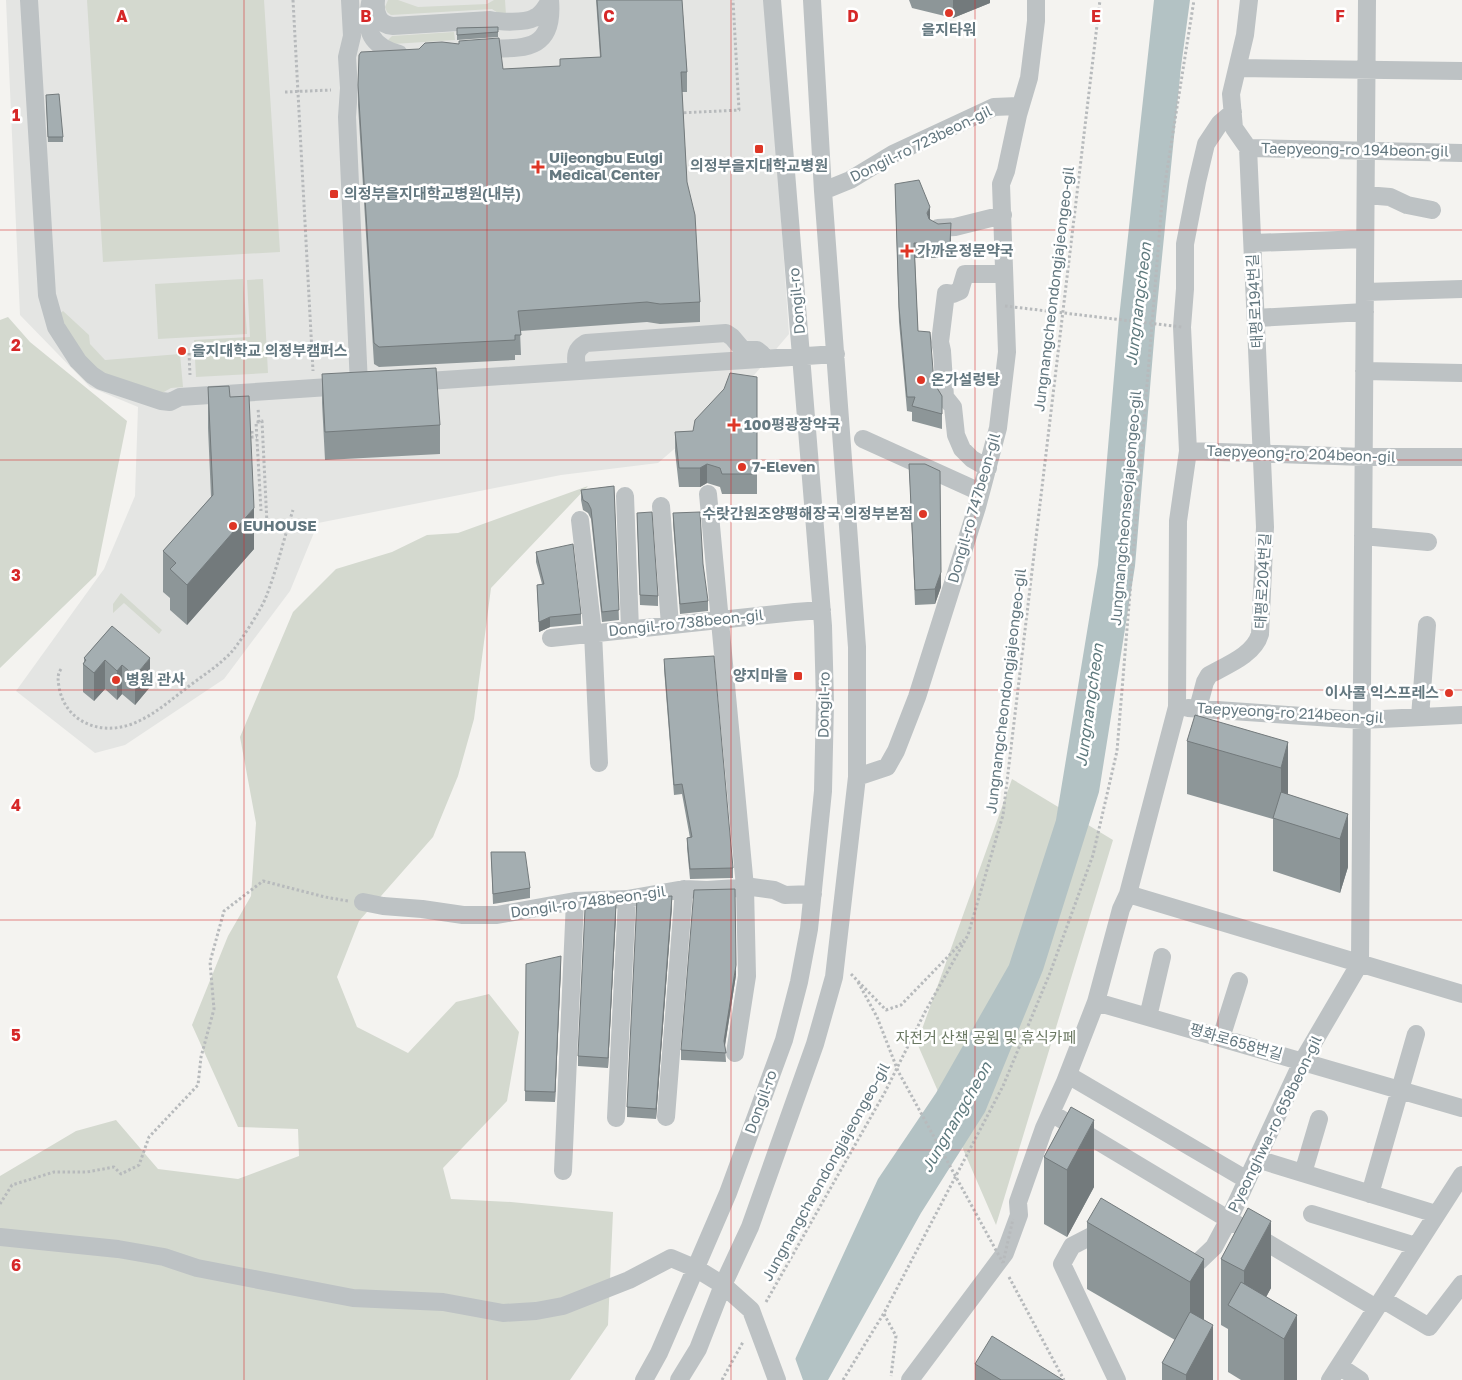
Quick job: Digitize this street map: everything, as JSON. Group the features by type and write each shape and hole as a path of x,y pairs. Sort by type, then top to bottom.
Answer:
{"street":[{"path":"29,0 47,295 56,326 84,368 101,381 146,398 167,402 180,397 379,384"},
{"path":"338,0 340,37 359,56 418,53"},
{"path":"350,0 352,36 359,56 348,88 347,117 359,386"},
{"path":"371,0 368,16 372,36 379,46 399,54"},
{"path":"376,0 376,12 380,21 386,25 393,26 490,20 496,22 530,20 541,13 550,0"},
{"path":"464,50 523,47 537,43 545,35 549,25 550,0"},
{"name":"Dongil-ro","path":"644,1380 659,1353 728,1193 784,1040 799,982 809,930 813,894 822,791 825,703 822,610 772,0"},
{"name":"Dongil-ro","path":"679,1380 698,1349 723,1285 753,1218 815,1044 834,977 857,778 857,647 823,191 812,0"},
{"name":"Dongil-ro 747beon-gil","path":"857,778 887,767 896,751 916,697 977,507 998,428 1007,352 1001,184 1006,171 1020,106 1029,78 1036,22 1036,0"},
{"path":"1248,148 1234,128 1231,94 1238,68 1249,0"},
{"path":"1360,963 1367,0"},
{"path":"1238,68 1462,71"},
{"name":"Dongil-ro 723beon-gil","path":"823,191 850,180 893,154 994,107 1020,106"},
{"path":"1188,450 1182,327 1185,289 1184,244 1206,144 1220,123 1233,112"},
{"name":"Taepyeong-ro 194beon-gil","path":"1248,148 1462,153"},
{"name":"태평로194번길","path":"1248,148 1262,455"},
{"path":"1366,195 1390,197 1407,206 1432,210"},
{"path":"938,228 955,227 1003,215"},
{"path":"1252,243 1366,239"},
{"path":"988,468 962,449 956,435 953,407 946,397 940,342 946,293 953,294 960,291 965,274 1003,274"},
{"path":"1365,292 1462,289"},
{"path":"1256,318 1365,312"},
{"path":"577,371 576,355 578,348 586,342 726,334 732,336 743,350 757,350 768,359"},
{"path":"399,383 836,354"},
{"path":"1364,371 1462,373"},
{"path":"863,440 980,492"},
{"name":"Taepyeong-ro 204beon-gil","path":"910,1380 1005,1254 1019,1215 1018,1202 1051,1113 1096,1002 1121,909 1128,894 1177,707 1178,521 1188,450 1262,455 1364,458 1462,457"},
{"name":"태평로204번길","path":"1198,708 1205,682 1209,675 1258,644 1265,527 1262,455"},
{"path":"708,494 745,887 746,976 735,1053"},
{"path":"624,496 630,630"},
{"path":"661,506 670,625"},
{"path":"580,520 593,633 600,764"},
{"path":"1363,536 1428,542"},
{"name":"Dongil-ro 738beon-gil","path":"551,638 822,610"},
{"path":"1420,718 1428,625"},
{"name":"Taepyeong-ro 214beon-gil","path":"1177,707 1362,720 1462,715"},
{"name":"Dongil-ro 748beon-gil","path":"363,902 463,915 497,915 575,901 627,899 684,888 707,890 752,886 774,890 784,895 813,894"},
{"path":"666,1117 684,888"},
{"path":"1128,894 1462,994"},
{"path":"616,1118 627,899"},
{"path":"563,1171 575,901"},
{"path":"1148,1017 1162,957"},
{"name":"Pyeonghwa-ro 658beon-gil","path":"1169,1252 1193,1267 1214,1247 1229,1219 1302,1062 1360,963"},
{"path":"1221,1038 1239,981"},
{"name":"평화로658번길","path":"1096,1002 1462,1108"},
{"path":"1370,1194 1416,1034"},
{"path":"1068,1075 1247,1180"},
{"path":"1051,1113 1229,1219 1379,1303 1428,1327 1462,1284"},
{"path":"1303,1173 1319,1119"},
{"path":"1257,1159 1436,1214"},
{"path":"1360,1380 1334,1373 1462,1175"},
{"path":"1312,1214 1416,1246"},
{"path":"1117,1380 1062,1264 1072,1246 1107,1227 1127,1230"},
{"path":"0,1237 118,1249 164,1257 197,1268 353,1298 443,1302 502,1312 563,1306 629,1280 671,1258 697,1268 723,1285 751,1310 778,1380"}],"path":[{"path":"293,0 313,372"},
{"path":"673,113 739,110 733,0"},
{"name":"Jungnangcheondongjajeongeo-gil","path":"765,1304 885,1092 925,1012 968,935 1003,815 1100,0"},
{"name":"Jungnangcheonseojajeongeo-gil","path":"843,1380 884,1313 1004,1086 1050,973 1093,855 1117,751 1162,202 1194,0"},
{"path":"285,92 334,90"},
{"path":"1005,306 1182,327"},
{"path":"189,353 190,375"},
{"path":"257,405 259,422 256,422 261,511"},
{"path":"254,525 267,524 262,421 259,422"},
{"path":"244,430 252,430 252,437 257,437"},
{"path":"62,669 58,679 61,696 69,711 81,721 95,726 112,728 128,726 154,713 234,649 266,598 293,510"},
{"path":"0,1204 12,1185 54,1172 87,1172 114,1167 121,1174 139,1165 148,1137 198,1085 201,1057 214,1009 210,962 224,911 263,881 325,897 363,902"},
{"path":"968,935 901,1005 886,1010 858,982 877,1017 898,1071 1064,1380"},
{"path":"1003,1264 1013,1219"},
{"path":"884,1313 896,1336 891,1380"},
{"path":"722,1380 746,1338"}],"shaded area":[{"path":"6,0 766,0 789,334 738,394 658,463 561,475 318,523 290,591 224,679 125,745 95,753 16,691 104,569 135,496 138,407 90,387 20,315"}],"green space":[{"path":"87,0 264,0 280,252 103,262"},
{"path":"388,0 398,0 418,7 487,4 494,0 505,0 506,15 501,15 492,9 391,15 385,7"},
{"path":"454,32 455,40 393,44 388,40 392,36"},
{"path":"243,279 247,334 158,339 155,284"},
{"path":"263,279 268,373 196,377 194,340 250,337 247,280"},
{"path":"63,311 89,335 90,344 105,360 180,354 183,387 171,388 162,393 101,375 68,337 59,314"},
{"path":"8,317 30,342 127,421 96,575 0,668 0,320"},
{"path":"588,486 491,588 474,719 458,776 433,837 359,921 337,977 357,1027 408,1053 456,1002 489,994 519,1032 507,1101 443,1168 451,1199 511,1202 613,1212 608,1325 570,1380 0,1380 0,1176 76,1131 116,1120 158,1169 238,1179 299,1156 298,1129 238,1127 192,1025 228,936 251,896 256,823 240,737 293,612 336,569 392,552 427,535 458,533"},
{"path":"121,593 162,630 159,634 124,603 113,613 113,604"},
{"name":"자전거 산책 공원 및 휴식카페","path":"1012,779 1113,840 996,1225 917,1043"}],"water":[{"name":"Jungnangcheon","path":"1154,0 1190,0 1181,67 1156,317 1135,566 1099,792 1043,970 985,1112 921,1213 828,1380 783,1380 792,1366 878,1179 936,1093 1009,965 1056,820 1098,565 1119,318"}],"pier":[{"path":"794,1355 803,1380 780,1380 789,1365"}],"building":[{"path":"597,0 682,0 687,72 681,72 687,182 695,215 700,302 660,304 647,302 518,311 521,335 515,335 515,340 379,347 374,343 358,85 359,55 361,52 419,49 425,43 459,44 459,41 499,38 503,69 560,66 560,59 601,57"},
{"path":"498,27 498,32 457,35 457,28"},
{"path":"59,94 63,137 48,137 46,95"},
{"path":"919,180 930,207 927,213 929,219 938,224 951,223 950,244 914,243 918,331 930,332 934,383 942,396 942,414 912,406 915,397 907,397 899,307 895,184"},
{"path":"436,368 440,425 325,432 322,374"},
{"path":"730,373 757,377 757,474 722,474 720,468 707,464 700,468 679,468 675,432 693,431 695,420 724,389"},
{"path":"229,386 230,397 249,396 254,508 187,585 170,569 176,563 163,551 213,495 208,387"},
{"path":"909,464 925,464 940,471 941,572 935,589 915,590"},
{"path":"614,486 619,610 602,612 591,509 588,503 583,500 581,490"},
{"path":"652,512 658,596 640,595 637,513"},
{"path":"700,512 703,564 708,601 680,604 673,513"},
{"path":"573,544 581,614 550,617 539,622 537,585 544,584 536,552"},
{"path":"112,626 150,658 135,676 122,665 117,671 105,660 94,673 83,664 86,660 84,658"},
{"path":"714,656 733,868 690,869 687,838 692,837 682,784 674,785 664,659"},
{"path":"1195,715 1288,742 1281,768 1187,741"},
{"path":"1281,792 1348,814 1340,839 1273,818"},
{"path":"491,852 525,852 530,888 493,894"},
{"path":"735,889 736,965 724,1041 726,1053 681,1050 694,890"},
{"path":"672,896 656,1109 627,1107 637,898"},
{"path":"616,904 608,1058 578,1056 585,909"},
{"path":"561,956 555,1092 525,1091 526,964"},
{"path":"1071,1107 1094,1120 1067,1170 1044,1157"},
{"path":"1101,1198 1204,1259 1190,1282 1087,1222"},
{"path":"1248,1208 1271,1221 1244,1271 1221,1259"},
{"path":"1241,1282 1297,1315 1284,1339 1228,1305"},
{"path":"1190,1312 1213,1325 1186,1375 1162,1363"},
{"path":"992,1336 1063,1380 1001,1380 975,1364"}],"place":[{"name":"을지타워","path":"949,13"},
{"name":"의정부을지대학교병원","path":"759,149"},
{"name":"Uijeongbu Eulgi Medical Center","path":"538,167"},
{"name":"의정부을지대학교병원(내부)","path":"334,194"},
{"name":"가까운정문약국","path":"907,251"},
{"name":"을지대학교 의정부캠퍼스","path":"182,351"},
{"name":"온가설렁탕","path":"921,380"},
{"name":"100평광장약국","path":"734,425"},
{"name":"7-Eleven","path":"742,467"},
{"name":"수랏간원조양평해장국 의정부본점","path":"923,514"},
{"name":"EUHOUSE","path":"233,526"},
{"name":"양지마을","path":"798,676"},
{"name":"병원 관사","path":"116,680"},
{"name":"이사콜 익스프레스","path":"1449,693"}]}
